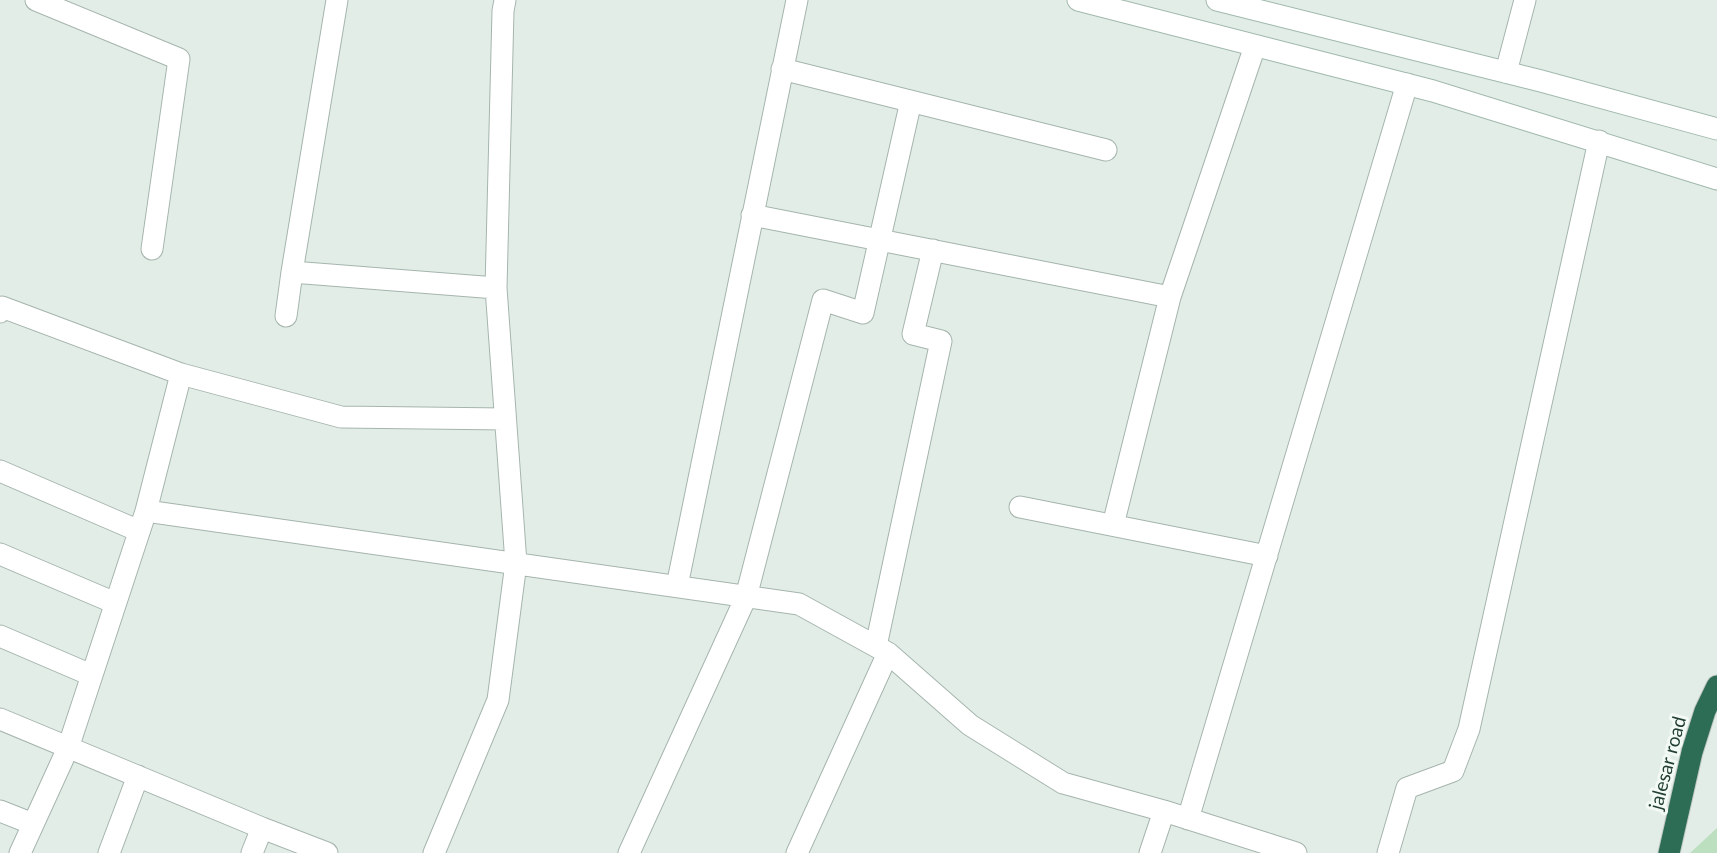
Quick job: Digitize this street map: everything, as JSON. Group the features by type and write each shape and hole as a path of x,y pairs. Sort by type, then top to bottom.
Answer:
{"highway":[{"name":"jalesar road","path":"1669,853 1692,752 1705,710 1717,686"}],"street":[{"path":"38,0 178,59 152,249"},
{"path":"286,317 337,0"},
{"path":"434,853 498,700 516,563 496,288 505,0"},
{"path":"677,586 797,0"},
{"path":"1078,0 1407,84 1717,179"},
{"path":"1217,0 1506,72 1717,129"},
{"path":"1506,72 1525,0"},
{"path":"1113,525 1170,297 1255,46"},
{"path":"782,69 1106,150"},
{"path":"1188,819 1407,84"},
{"path":"629,853 746,597 823,300 863,313 911,101"},
{"path":"1388,853 1407,788 1453,771 1469,729 1599,141"},
{"path":"752,215 1170,297"},
{"path":"804,851 882,650 942,341 913,334 933,250"},
{"path":"292,272 496,288"},
{"path":"0,312 2,307 181,374 341,417 505,419"},
{"path":"20,853 68,748 146,511 181,374"},
{"path":"0,471 139,531"},
{"path":"1020,507 1267,556"},
{"path":"146,511 799,604 882,650 970,725 1063,783 1164,811 1295,853"},
{"path":"0,554 115,603"},
{"path":"0,636 91,675"},
{"path":"0,719 327,853"},
{"path":"108,853 138,776"},
{"path":"0,811 33,824"},
{"path":"1150,853 1164,811"},
{"path":"251,853 262,828"}],"green space":[{"path":"1717,828 1717,853 1690,853"}]}
